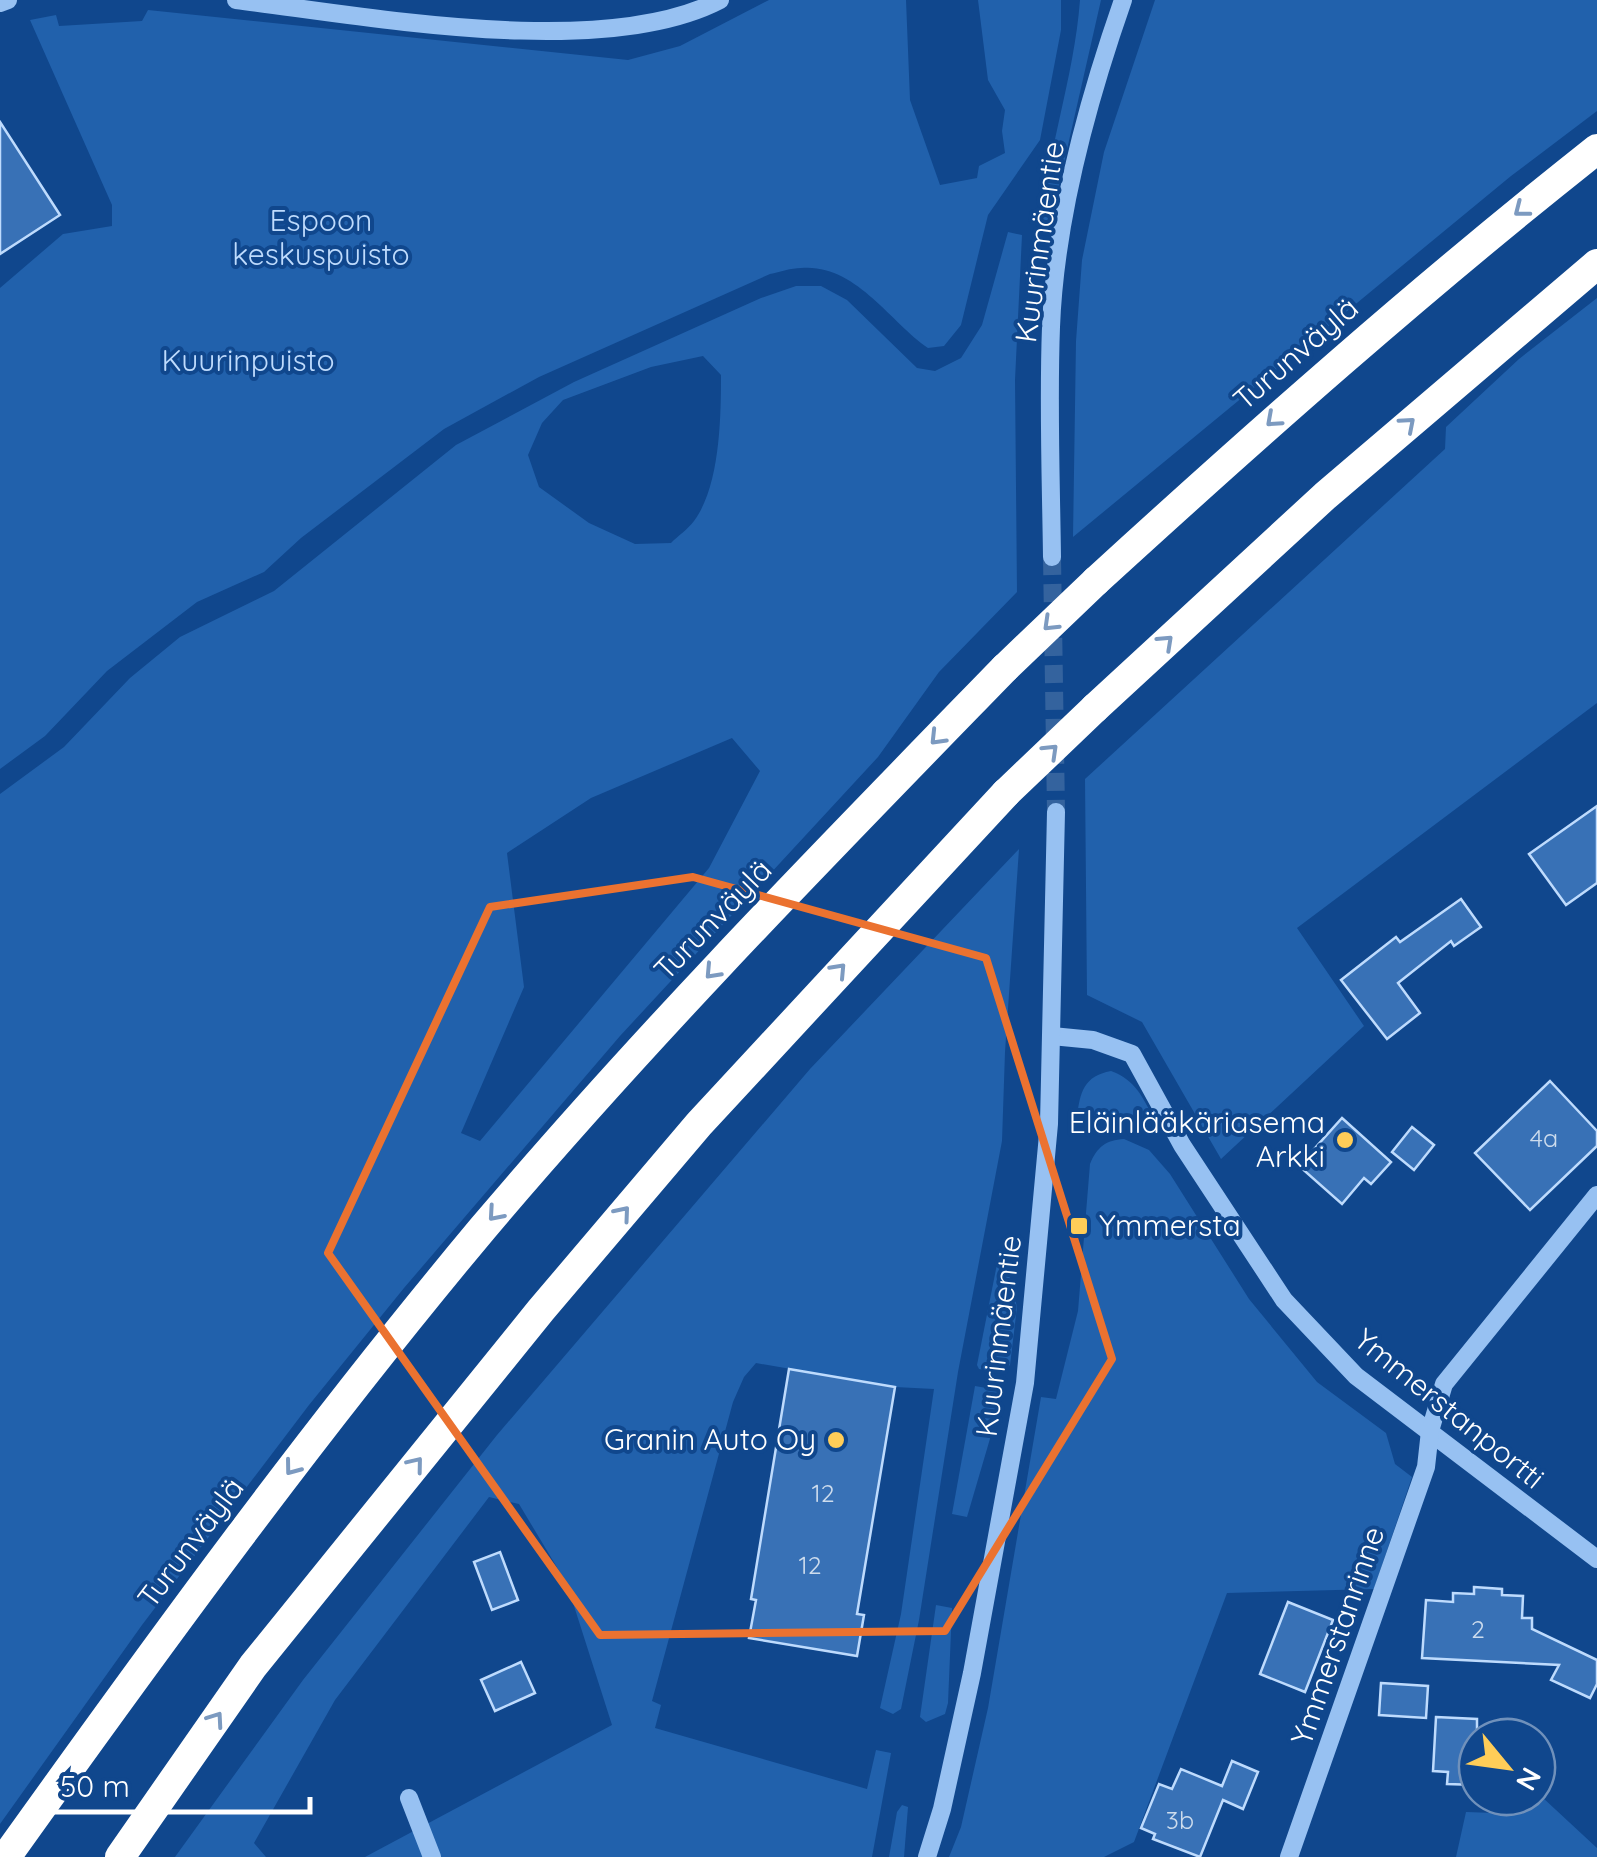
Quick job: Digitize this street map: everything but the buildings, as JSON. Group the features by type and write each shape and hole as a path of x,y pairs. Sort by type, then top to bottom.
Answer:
{"highway":[{"name":"Turunväylä","path":"6,1857 181,1613 328,1421 482,1229 642,1046 1005,668 1096,581 1302,393 1597,149"},
{"path":"120,1857 252,1666 540,1310 698,1124 1006,794 1095,708 1325,496 1597,264"}],"street":[{"path":"0,3 8,0"},
{"path":"236,0 455,26 552,30 662,23 720,0"},
{"name":"Kuurinmäentie","path":"1052,556 1051,324 1057,272 1073,172 1122,0"},
{"name":"Kuurinmäentie","path":"927,1857 942,1809 972,1673 1026,1383 1049,1124 1056,812"},
{"name":"Ymmerstanportti","path":"1052,1036 1093,1040 1132,1054 1182,1145 1284,1300 1356,1376 1597,1559"},
{"name":"Ymmerstanrinne","path":"1289,1857 1426,1468 1430,1431 1444,1384 1597,1195"},
{"path":"409,1798 432,1857"}],"highlighted area":[{"path":"693,877 986,958 1112,1359 945,1631 600,1635 328,1253 490,907"}],"green space":[{"name":"Espoon keskuspuisto","path":"769,0 906,0 910,100 940,185 977,178 979,166 1005,153 1005,110 988,80 978,0 1061,0 1061,30 1040,140 988,215 961,325 944,346 928,348 855,284 820,269 797,268 770,274 539,377 444,429 301,538 264,572 197,602 107,671 45,736 0,769 0,288 63,234 112,226 112,205 30,20 56,15 59,26 142,21 148,10 628,60 680,46"},
{"path":"1080,0 1101,0 1048,233 1040,233 1072,59"},
{"path":"1155,0 1597,0 1597,111 1511,176 1073,537 1076,341 1082,260 1104,152"},
{"path":"1008,232 1022,235 1015,380 1017,592 939,672 878,757 620,1036 404,1288 309,1405 142,1625 0,1824 0,794 64,747 130,678 180,637 274,591 456,445 574,382 796,286 821,286 847,300 917,368 935,371 961,358 982,325","holes":["703,356 721,375 714,471 703,506 694,521 671,543 635,544 589,523 539,487 528,455 542,423 563,400 651,367","732,738 760,771 709,868 480,1141 461,1133 524,987 507,853 591,798"]},
{"path":"1597,298 1597,703 1297,928 1364,1026 1221,1159 1142,1022 1087,995 1085,779 1445,449 1446,427 1519,359"},
{"path":"1019,849 1002,1141 901,1709 893,1714 880,1708 901,1614 934,1389 895,1387 756,1363 744,1377 733,1402 652,1701 661,1705 655,1728 867,1789 876,1750 891,1753 872,1857 365,1857 612,1725 567,1584 519,1504 489,1497 335,1700 254,1843 266,1857 175,1857 303,1680 497,1435 810,1069"},
{"path":"1111,1071 1133,1085 1155,1121 1077,1117 1085,1086"},
{"path":"1124,1139 1149,1150 1170,1174 1249,1299 1317,1382 1386,1433 1395,1464 1412,1477 1374,1589 1227,1593 1134,1842 1104,1857 949,1857 961,1827 988,1708 1041,1397 1056,1399 1078,1311 1090,1164 1103,1146"},
{"path":"1000,1249 1017,1307 1010,1365 1000,1373 979,1369 977,1365"},
{"path":"975,1386 1004,1391 967,1517 952,1514"},
{"path":"936,1605 952,1608 948,1703 945,1714 926,1722 920,1717"},
{"path":"902,1805 908,1807 904,1857 889,1857 897,1812"},
{"path":"1557,1811 1597,1848 1597,1857 1456,1857 1465,1817 1557,1817"}],"tunnel":[{"path":"1052,557 1056,812"}],"place":[{"name":"Eläinlääkäriasema Arkki","path":"1345,1140"},
{"name":"Ymmersta","path":"1079,1226"},
{"name":"Granin Auto Oy","path":"836,1440"}],"park label":[{"name":"Kuurinpuisto","path":"248,361"}]}
